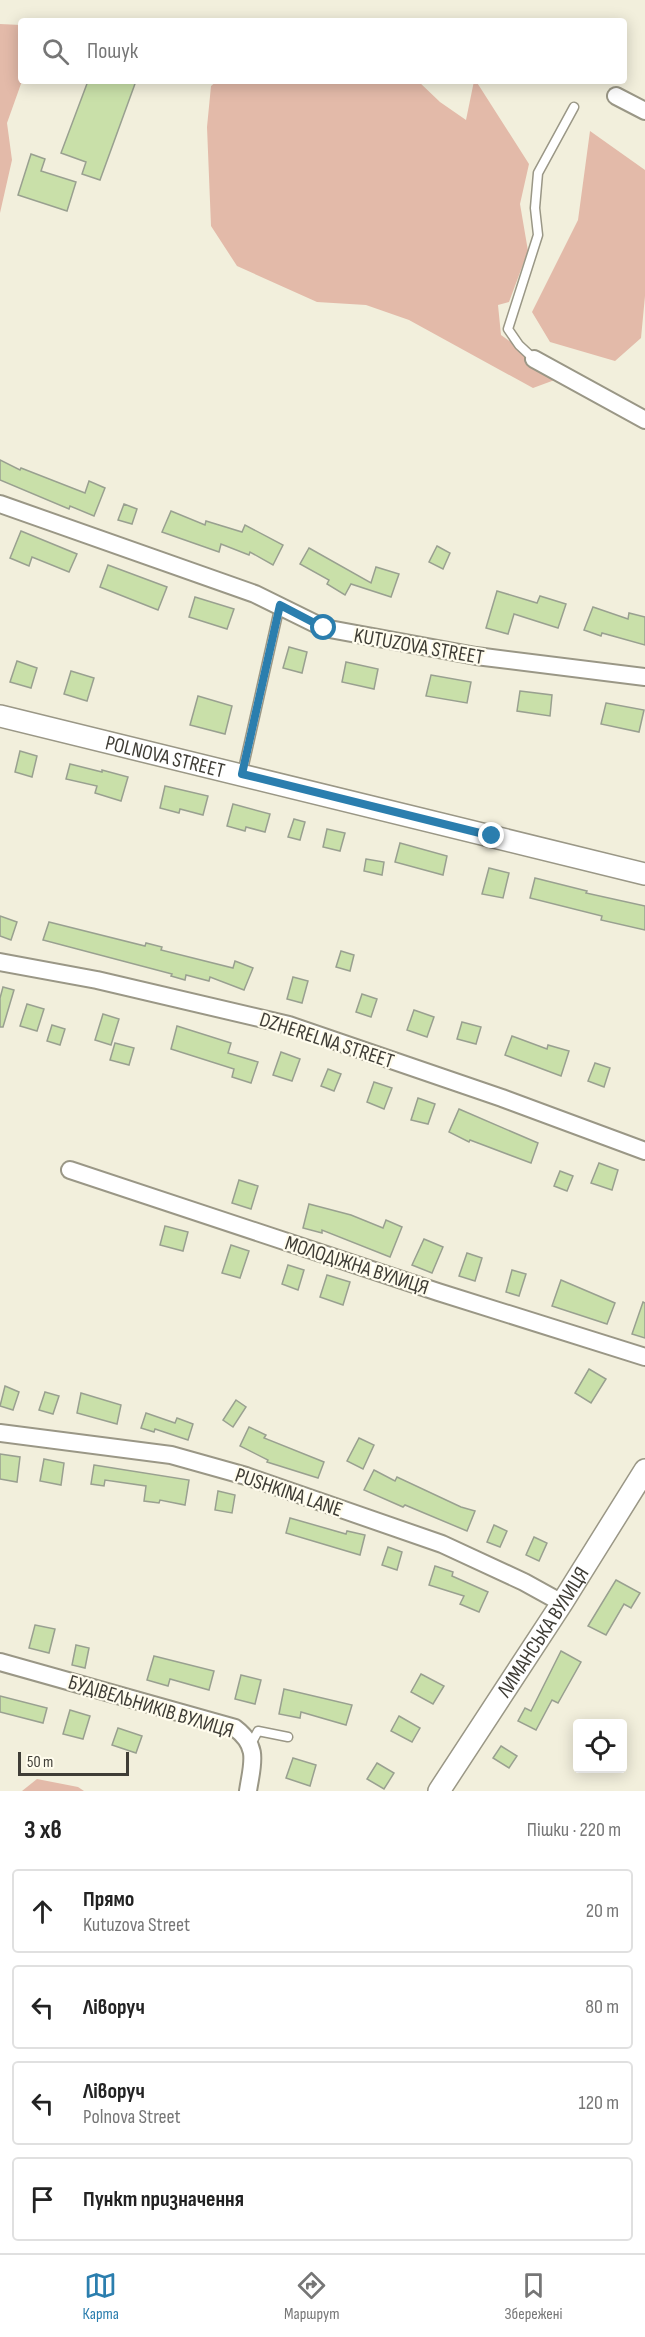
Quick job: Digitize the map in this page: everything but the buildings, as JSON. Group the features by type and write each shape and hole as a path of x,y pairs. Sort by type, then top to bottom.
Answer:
{"street":[{"path":"616,96 645,111"},
{"path":"534,359 645,420"},
{"name":"KUTUZOVA STREET","path":"0,504 280,605 324,628 418,647 518,663 645,677"},
{"name":"POLNOVA STREET","path":"0,716 645,874"},
{"name":"DZHERELNA STREET","path":"0,962 98,980 289,1025 502,1098 645,1151"},
{"name":"МОЛОДІЖНА ВУЛИЦЯ","path":"70,1170 438,1292 645,1357"},
{"name":"PUSHKINA LANE","path":"0,1433 171,1455 246,1476 442,1544 524,1582 562,1603"},
{"name":"ЛИМАНСЬКА ВУЛИЦЯ","path":"439,1791 562,1603 645,1470"},
{"name":"БУДІВЕЛЬНИКІВ ВУЛИЦЯ","path":"0,1662 235,1728 251,1744 253,1757 248,1791"}],"lane":[{"path":"534,359 519,345 508,329 538,235 535,208 537,173 574,107"},
{"path":"242,774 280,605"},
{"path":"251,1744 258,1731 288,1737"}],"shaded area":[{"path":"0,24 18,25 18,84 21,84 7,123 12,160 0,213"},
{"path":"213,84 421,84 440,102 466,120 473,84 478,84 529,164 520,204 528,251 509,302 498,305 501,335 560,378 533,388 409,320 366,305 317,302 237,266 211,226 207,127 211,86"},
{"path":"590,131 645,170 645,296 641,338 615,361 550,342 532,312 578,220"},
{"path":"37,1779 78,1787 84,1791 22,1791"}],"route":[{"path":"324,628 280,605 242,774 492,836"}]}
